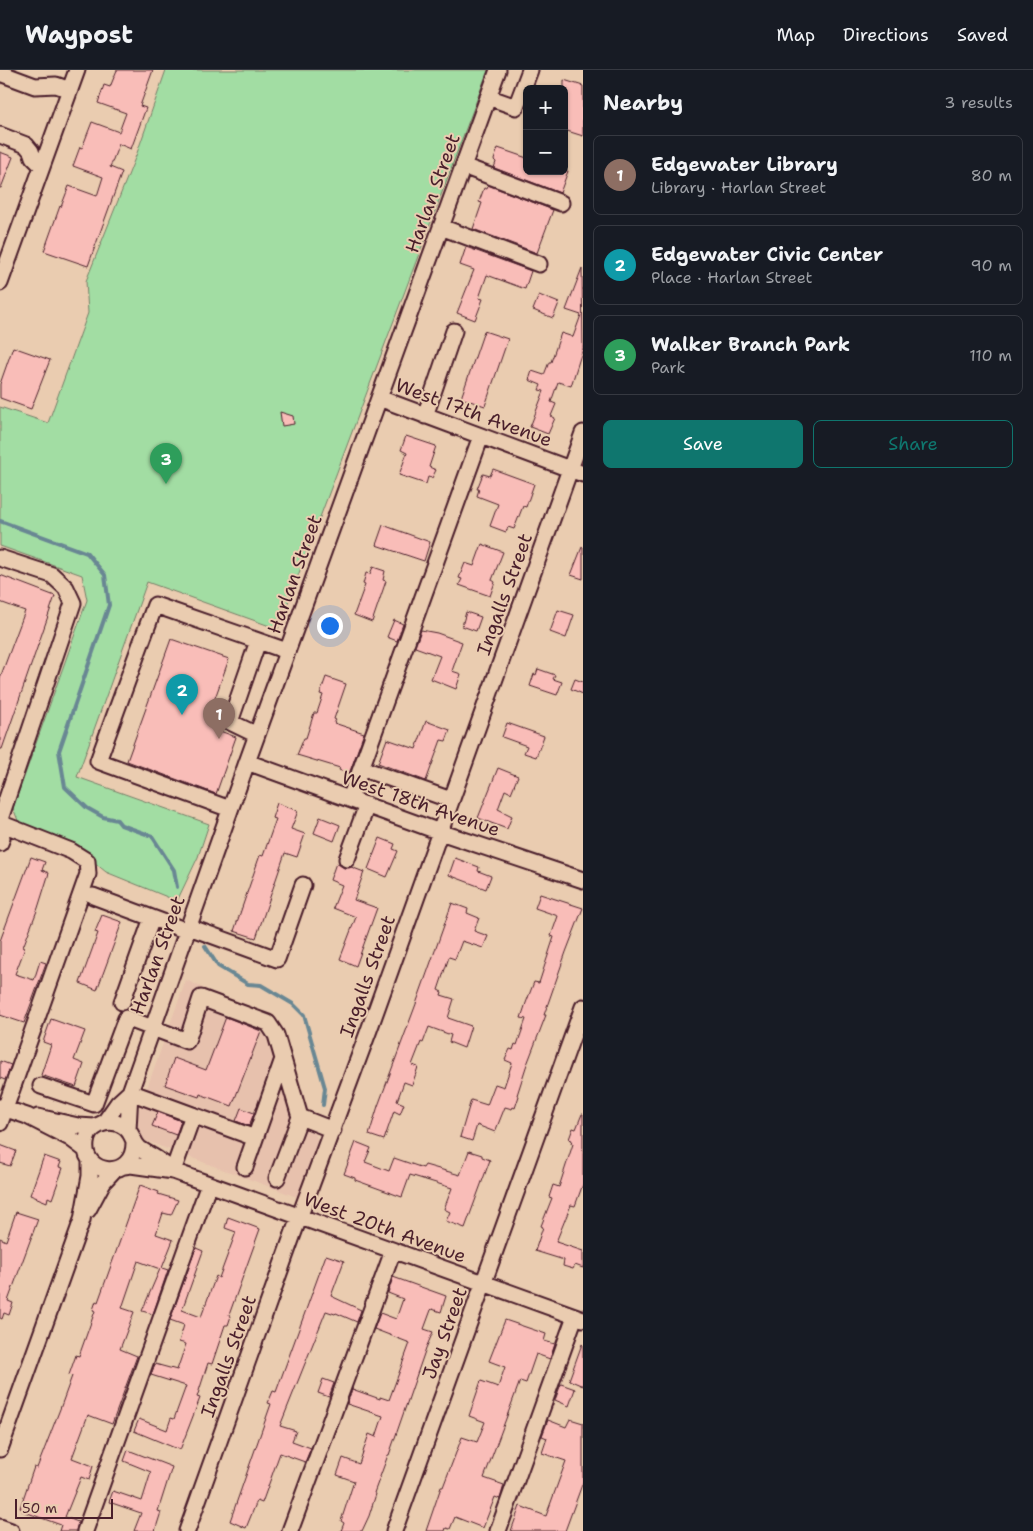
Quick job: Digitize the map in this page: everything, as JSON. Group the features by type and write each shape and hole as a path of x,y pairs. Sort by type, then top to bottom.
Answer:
{"street":[{"path":"2,273 77,70"},
{"name":"Harlan Street","path":"131,1137 130,1092 152,1028 498,70"},
{"path":"488,97 516,107 530,70"},
{"path":"0,73 36,86 56,85 70,90"},
{"path":"0,135 26,145 33,157 42,166"},
{"path":"463,166 561,203"},
{"path":"440,227 539,264"},
{"path":"425,416 454,331"},
{"name":"West 17th Avenue","path":"379,398 576,472"},
{"name":"Ingalls Street","path":"187,1531 451,800 576,472 583,433"},
{"path":"350,799 481,436"},
{"path":"0,558 52,576 66,588 73,603 0,821 71,851 87,861 88,874 2,1113 50,1119 78,1126 119,1124 131,1137 132,1156 103,1182 82,1220 0,1449"},
{"path":"230,809 98,761 155,605 287,651"},
{"path":"257,735 230,722 258,641"},
{"name":"West 18th Avenue","path":"247,762 440,832 583,880"},
{"path":"372,772 451,800"},
{"path":"347,859 367,805"},
{"path":"0,828 2,838 0,843"},
{"path":"93,896 152,918 277,959 304,885"},
{"path":"122,1002 152,918"},
{"path":"41,1086 94,1104 126,1018 187,1040 201,998 268,1023 276,1035 300,1117 277,1178"},
{"name":"Jay Street","path":"394,1531 583,1007"},
{"path":"244,1167 283,1059"},
{"path":"130,1092 255,1138"},
{"name":"Harlan Street","path":"99,1125 130,1092"},
{"path":"173,1171 193,1115"},
{"path":"27,1116 76,1141 101,1168 119,1168"},
{"path":"300,1117 333,1130"},
{"path":"82,1220 90,1176 88,1138 99,1125"},
{"name":"West 20th Avenue","path":"131,1137 141,1150 173,1171"},
{"name":"West 20th Avenue","path":"119,1168 131,1165 173,1171 579,1318"},
{"path":"85,1531 209,1184"},
{"path":"290,1531 393,1251"},
{"path":"498,1531 579,1318"},
{"path":"0,1527 11,1531"}],"shaded area":[{"path":"186,980 276,1022 318,1142 297,1197 130,1135"}],"green space":[{"path":"166,70 488,70 278,629 147,582 77,777 209,824 198,857 177,901 106,872 78,849 19,823 13,808 87,600 82,575 0,546 0,407 48,423 88,313 86,281 137,153"}],"building":[{"path":"117,70 153,70 140,106 146,108 131,149 119,144 110,167 122,172 88,266 44,251 69,186 97,196 103,177 73,166 92,122 119,132 126,113 98,103 104,85 110,87"},
{"path":"564,80 583,86 583,136 568,131 568,85 564,85"},
{"path":"498,148 523,157 523,175 567,175 560,193 494,168 496,162 494,160"},
{"path":"0,152 13,157 1,188 0,188"},
{"path":"488,185 553,210 537,253 473,229 482,203 479,202 484,188 487,189"},
{"path":"466,247 531,271 525,289 487,275 479,298 483,299 475,320 457,313 474,270 460,265"},
{"path":"582,268 583,348 571,386 558,382 551,402 556,404 551,416 555,418 548,434 530,427 544,391 539,390 541,385 529,380 532,371 544,375 549,362 551,362 561,333 573,337 581,315 566,310"},
{"path":"539,295 559,303 553,318 533,310"},
{"path":"484,331 508,339 485,406 461,398"},
{"path":"13,347 50,360 31,409 0,398 0,384"},
{"path":"280,412 293,416 294,424 282,426"},
{"path":"406,436 436,446 429,467 436,470 432,478 428,477 426,484 399,475 407,453 401,450"},
{"path":"493,469 534,484 526,507 523,506 514,529 508,527 506,532 490,526 498,504 477,496 479,489 477,489 483,474 490,476"},
{"path":"383,525 430,542 424,561 376,545"},
{"path":"482,544 503,552 492,580 495,582 490,596 459,585 462,579 459,578 465,563 474,566"},
{"path":"583,547 583,579 571,575"},
{"path":"373,567 385,571 383,580 386,581 372,622 354,615 365,585 363,584 366,573 370,574"},
{"path":"0,575 55,596 2,749 0,749 0,678 25,611 0,602"},
{"path":"558,610 574,615 566,638 550,632"},
{"path":"466,612 481,617 476,631 462,626"},
{"path":"394,620 403,624 397,641 387,637"},
{"path":"421,630 437,633 462,642 452,671 461,674 456,689 431,679 440,656 415,647"},
{"path":"171,639 229,659 215,698 221,711 220,731 236,737 216,794 127,761"},
{"path":"538,669 555,675 553,679 562,682 557,695 530,686"},
{"path":"326,677 346,684 334,723 364,733 349,774 339,770 340,768 297,755 304,738 306,738 314,713 317,713 323,695 320,694"},
{"path":"575,679 583,682 583,694 571,689"},
{"path":"426,721 450,730 446,741 441,740 426,781 378,763 387,739 416,749"},
{"path":"507,723 544,736 536,757 524,753 527,746 502,737"},
{"path":"498,768 518,776 511,793 505,790 498,809 512,816 507,829 478,818"},
{"path":"277,803 298,811 291,829 305,834 297,857 285,853 256,938 234,931 260,855 263,856 276,819 272,818"},
{"path":"320,817 340,825 334,841 314,833"},
{"path":"380,838 395,844 393,849 398,851 387,877 368,869"},
{"path":"31,857 45,862 42,870 49,873 15,974 34,980 40,961 46,963 24,1023 0,1015 0,941"},
{"path":"455,858 479,867 478,871 491,876 486,889 449,875"},
{"path":"336,863 344,868 351,867 364,872 354,900 377,908 356,966 340,959 356,917 333,908 342,885 330,880"},
{"path":"540,894 583,908 526,1067 515,1108 505,1107 495,1132 477,1125 472,1141 460,1137 471,1100 487,1105 495,1084 504,1087 512,1063 505,1060 510,1049 513,1050 515,1044 517,1045 526,1019 521,1018 526,1003 534,982 539,983 554,937 551,936 558,916 535,908"},
{"path":"452,903 468,909 467,913 479,918 474,931 488,936 483,948 462,941 455,959 449,957 438,990 442,992 441,995 454,999 448,1018 471,1026 464,1048 449,1042 451,1035 429,1027 412,1065 418,1067 412,1085 404,1082 397,1101 404,1104 400,1114 394,1111 384,1140 369,1135"},
{"path":"102,915 122,922 97,990 80,983 98,933 95,932"},
{"path":"226,1017 261,1031 232,1106 200,1094 199,1097 165,1085 174,1058 206,1070"},
{"path":"51,1019 85,1031 74,1060 84,1064 76,1087 41,1075 51,1045 43,1042"},
{"path":"0,1061 11,1065 5,1080 0,1078"},
{"path":"241,1108 254,1113 249,1126 236,1121"},
{"path":"158,1112 181,1121 176,1135 152,1126"},
{"path":"582,1114 583,1184 575,1206 571,1205 556,1242 583,1251 583,1268 575,1265 573,1269 563,1266 564,1260 535,1251 543,1227 541,1226 552,1198 549,1197 553,1185 559,1187 573,1144 571,1143 572,1140 569,1139 573,1128 576,1129"},
{"path":"356,1142 371,1148 365,1162 389,1171 394,1158 423,1168 425,1165 460,1175 469,1151 490,1160 465,1228 446,1221 450,1212 444,1209 452,1188 410,1175 402,1197 355,1180 355,1178 344,1174"},
{"path":"0,1145 16,1151 10,1166 0,1163"},
{"path":"44,1156 61,1162 59,1167 63,1168 52,1199 48,1197 47,1202 30,1195"},
{"path":"140,1185 159,1192 158,1194 178,1200 171,1215 163,1213 156,1234 173,1240 162,1268 168,1270 153,1314 142,1311 160,1269 138,1261 122,1308 134,1312 120,1349 137,1356 112,1424 88,1415 72,1458 93,1466 89,1480 81,1477 65,1517 78,1522 76,1531 59,1531 61,1525 22,1511 23,1509 20,1508 34,1467 37,1468 60,1409 72,1376 69,1375 76,1355 79,1356 95,1311 93,1310 96,1301 98,1302"},
{"path":"16,1212 38,1219 8,1301 13,1303 9,1315 4,1313 2,1319 0,1318 0,1238 6,1241"},
{"path":"228,1217 260,1229 229,1315 231,1316 228,1325 225,1325 212,1364 208,1363 197,1397 200,1398 180,1450 134,1431 139,1419 167,1430 171,1418 174,1419 186,1386 151,1375 155,1364 177,1370 186,1344 179,1342 184,1325 170,1320 196,1248 203,1251 182,1310 201,1317 216,1276 219,1278 236,1232 225,1228"},
{"path":"326,1255 344,1261 331,1296 361,1310 357,1322 326,1311 280,1426 296,1431 292,1441 311,1448 305,1462 280,1453 262,1503 257,1501 246,1528 230,1521 271,1404 268,1403 273,1391 276,1392"},
{"path":"393,1277 446,1296 441,1312 431,1310 424,1329 433,1332 374,1493 376,1494 369,1516 362,1531 341,1531 344,1523 341,1521 354,1481 337,1475 343,1458 359,1464 369,1434 376,1437 383,1416 347,1404 352,1389 380,1399 380,1397 389,1400 410,1343 374,1329 380,1313 396,1319 403,1299 388,1293"},
{"path":"505,1320 546,1334 544,1341 555,1344 550,1359 536,1354 526,1383 520,1381 484,1478 504,1485 500,1499 495,1497 483,1528 455,1517 450,1529 446,1528 445,1531 426,1531 441,1487 443,1487 462,1437 477,1442 485,1422 469,1416 481,1381 498,1387 505,1367 489,1361"},
{"path":"583,1345 583,1386 569,1380"},
{"path":"323,1379 334,1383 329,1397 318,1393"},
{"path":"561,1384 575,1389 569,1406 555,1400"},
{"path":"570,1419 583,1423 583,1482 565,1531 511,1531 520,1506 546,1516 566,1461 542,1453 547,1438 542,1436 548,1420 566,1427"},
{"path":"128,1450 172,1467 158,1511 161,1512 155,1531 134,1531 141,1513 109,1502 113,1491 142,1501 151,1472 124,1461"}],"waterway":[{"path":"0,521 87,553 105,575 109,605 59,751 65,787 87,808 103,817 117,820 121,825 152,836 174,870 177,887"},
{"path":"205,946 218,966 248,984 261,985 293,1004 304,1015 325,1088 323,1105"}],"place":[{"name":"Walker Branch Park","path":"166,484"},
{"name":"Edgewater Civic Center","path":"182,715"},
{"name":"Edgewater Library","path":"219,739"}]}
